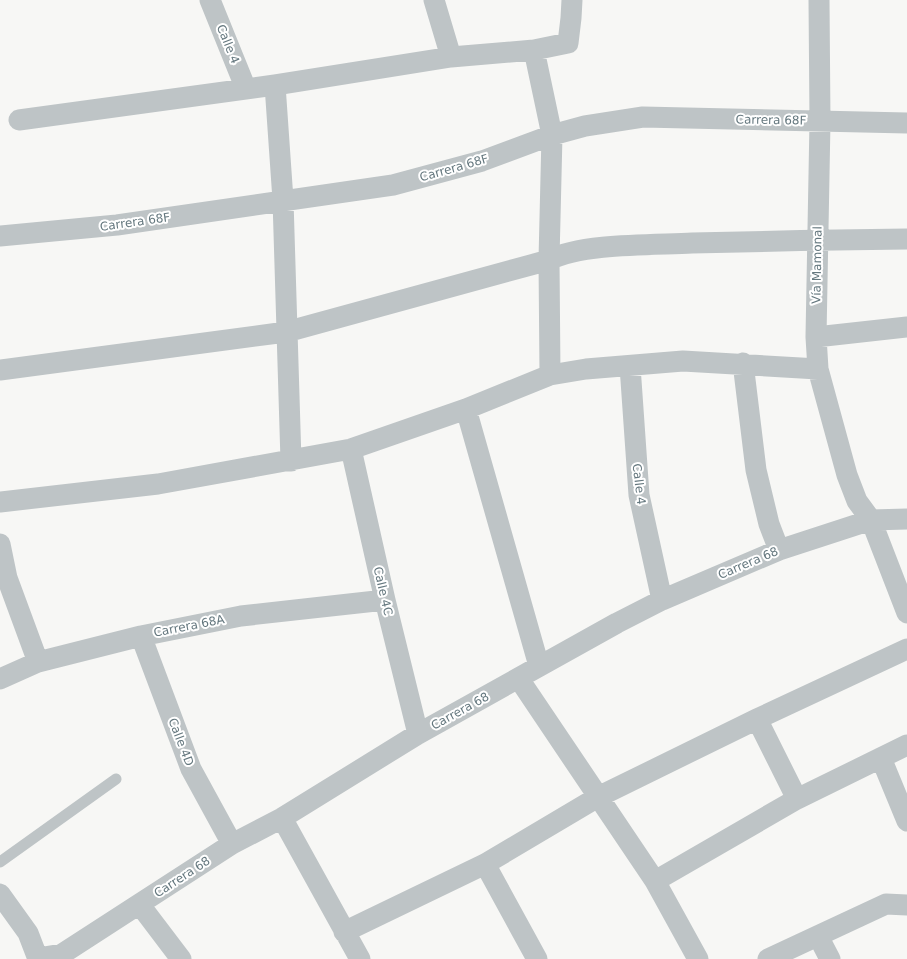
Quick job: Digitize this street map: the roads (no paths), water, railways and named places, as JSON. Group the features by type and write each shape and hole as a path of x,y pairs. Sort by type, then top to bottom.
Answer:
{"street":[{"name":"Calle 4","path":"210,0 246,88"},
{"path":"434,0 451,57"},
{"path":"19,120 275,85 451,57 534,50 568,43 572,18 572,0"},
{"name":"Vía Mamonal","path":"819,0 820,121 816,337 818,369 848,475 857,501 871,520 907,612"},
{"path":"534,50 552,135 549,260 550,375"},
{"path":"275,85 283,200 291,461"},
{"name":"Carrera 68F","path":"0,236 117,225 393,185 482,161 552,135 585,126 643,117 907,123"},
{"path":"0,370 286,332 567,254 590,250 648,245 907,239"},
{"path":"816,337 907,327"},
{"path":"0,502 158,484 351,449 466,409 550,375 586,369 683,361 743,363 818,369"},
{"path":"743,363 756,470 770,524 779,550"},
{"name":"Calle 4","path":"630,366 639,495 662,600"},
{"path":"466,409 539,666"},
{"name":"Calle 4C","path":"351,449 385,600 418,734"},
{"name":"Carrera 68","path":"38,958 62,954 232,844 282,818 418,734 617,623 662,600 779,550 871,520 907,519"},
{"path":"0,544 7,578 38,662"},
{"name":"Carrera 68A","path":"0,679 38,662 141,636 241,616 385,600"},
{"name":"Calle 4D","path":"141,636 191,769 232,844"},
{"path":"344,932 485,864 598,797 757,719 907,649"},
{"path":"519,678 654,881 698,959"},
{"path":"757,719 797,799"},
{"path":"654,881 797,799 907,745"},
{"path":"881,758 907,821"},
{"path":"282,818 360,959"},
{"path":"485,864 537,959"},
{"path":"0,894 28,932 38,958"},
{"path":"140,904 181,959"},
{"path":"768,959 886,904 907,905"},
{"path":"818,936 830,959"}],"lane":[{"path":"0,862 116,779"}]}
